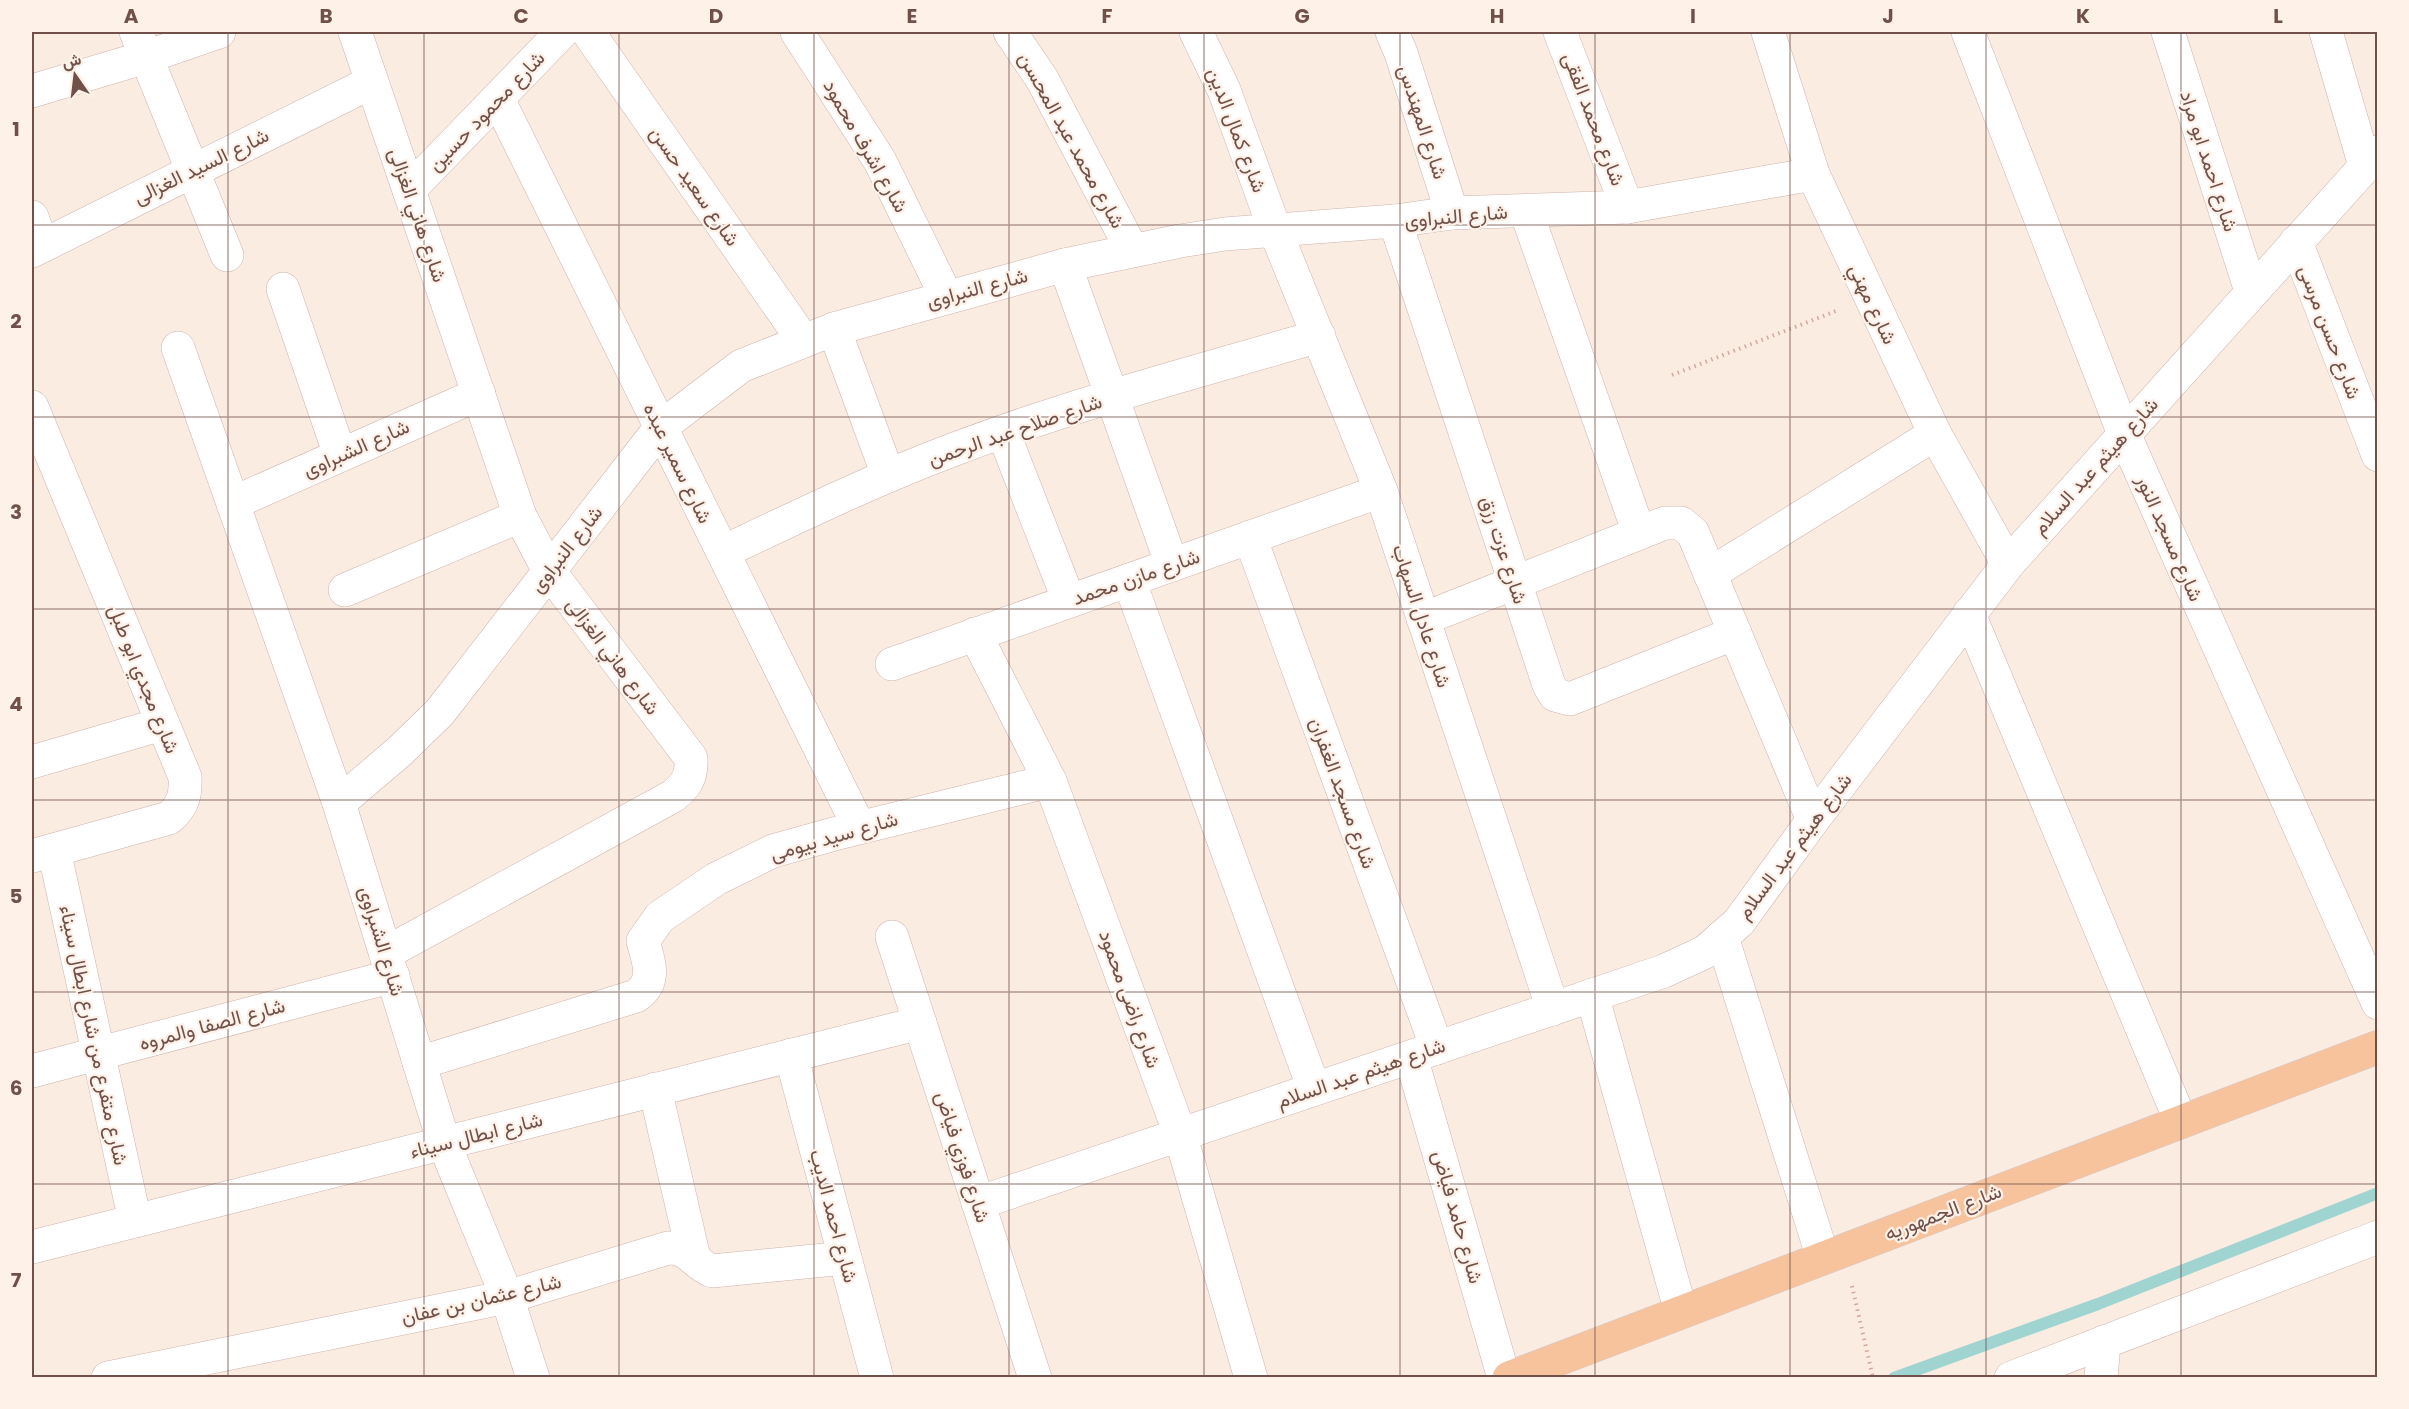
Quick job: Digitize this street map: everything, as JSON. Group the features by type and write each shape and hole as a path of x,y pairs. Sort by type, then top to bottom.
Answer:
{"main road":[{"name":"شارع الجمهوريه","path":"1509,1377 2378,1047"}],"street":[{"path":"32,91 141,44 219,32"},
{"name":"شارع هاني الغزالى","path":"355,32 520,516 549,570 691,758 692,769 688,780 674,796 389,965"},
{"name":"شارع محمود حسين","path":"409,190 562,32"},
{"name":"شارع سعيد حسن","path":"588,32 803,340"},
{"name":"شارع اشرف محمود","path":"797,32 880,161 946,296"},
{"name":"شارع محمد عبد المحسن","path":"1010,32 1042,80 1132,250"},
{"name":"شارع كمال الدين","path":"1196,32 1224,90 1275,230"},
{"name":"شارع المهندس","path":"1392,32 1401,53 1452,213"},
{"name":"شارع محمد الفقى","path":"1560,32 1627,207"},
{"name":"شارع مهني","path":"1768,32 1813,174 1935,434 2008,564"},
{"name":"شارع مسجد النور","path":"1968,32 2124,434 2378,1003"},
{"name":"شارع احمد ابو مراد","path":"2168,32 2251,291"},
{"path":"2326,32 2371,159"},
{"path":"141,44 227,255"},
{"name":"شارع السيد الغزالى","path":"35,238 193,169 372,82"},
{"name":"شارع سمير عبده","path":"498,99 859,827"},
{"name":"شارع هيثم عبد السلام","path":"978,1203 1664,971 1705,952 1739,922 1813,820 2008,564 2371,159"},
{"name":"شارع النبراوى","path":"339,803 400,752 440,712 661,427 741,366 834,329 946,296 1132,250 1225,234 1395,221 1452,213 1627,207 1813,174"},
{"path":"1526,211 1639,533"},
{"name":"شارع عزت رزق","path":"1395,221 1551,690 1555,695 1570,699 1735,633"},
{"name":"شارع عادل السهاب","path":"1275,230 1381,491 1553,1009"},
{"name":"شارع حسن مرسى","path":"2296,242 2378,455"},
{"path":"1065,265 1172,565"},
{"path":"283,290 339,455"},
{"path":"834,329 888,475"},
{"name":"شارع صلاح عبد الرحمن","path":"723,552 888,475 1003,432 1112,396 1319,336"},
{"name":"شارع الشبراوى","path":"178,348 339,803 444,1143 507,1297 533,1377"},
{"name":"شارع الشبراوى","path":"233,503 478,394"},
{"name":"شارع مجدي ابو طبل","path":"32,406 185,777 184,801 169,818 43,853"},
{"path":"1003,432 1069,601"},
{"path":"1710,574 1935,434"},
{"name":"شارع مازن محمد","path":"892,664 1381,491"},
{"path":"345,590 520,516"},
{"path":"1423,619 1665,523 1681,523 1692,533 1813,820"},
{"name":"شارع مسجد الغفران","path":"1250,537 1424,1052"},
{"path":"1129,580 1314,1089"},
{"path":"1969,614 2181,1122"},
{"name":"شارع راضى محمود","path":"975,634 1050,781 1180,1134 1251,1377"},
{"path":"32,762 162,724"},
{"name":"شارع سيد بيومى","path":"419,1064 636,996 648,985 650,978 651,970 643,941 660,917 716,879 773,851 859,827 1050,781"},
{"name":"شارع متفرع من شارع ابطال سيناء","path":"43,853 99,1054 135,1221"},
{"name":"شارع فوزي فياض","path":"892,937 1035,1377"},
{"path":"1722,937 1823,1258"},
{"name":"شارع الصفا والمروه","path":"32,1071 99,1054 389,965"},
{"path":"1592,995 1681,1312"},
{"name":"شارع ابطال سيناء","path":"32,1248 920,1023"},
{"name":"شارع حامد فياض","path":"1424,1052 1504,1377"},
{"name":"شارع احمد الديب","path":"791,1055 877,1377"},
{"path":"655,1089 694,1258"},
{"path":"2011,1377 2378,1237"},
{"name":"شارع عثمان بن عفان","path":"108,1377 507,1297 668,1248 678,1248 694,1258 704,1268 719,1272 845,1258"},
{"path":"2101,1377 2104,1342"}],"path":[{"path":"1672,375 1870,298"},
{"path":"1852,1288 1873,1377"}],"waterway":[{"path":"1894,1378 2098,1304 2378,1193"}]}
